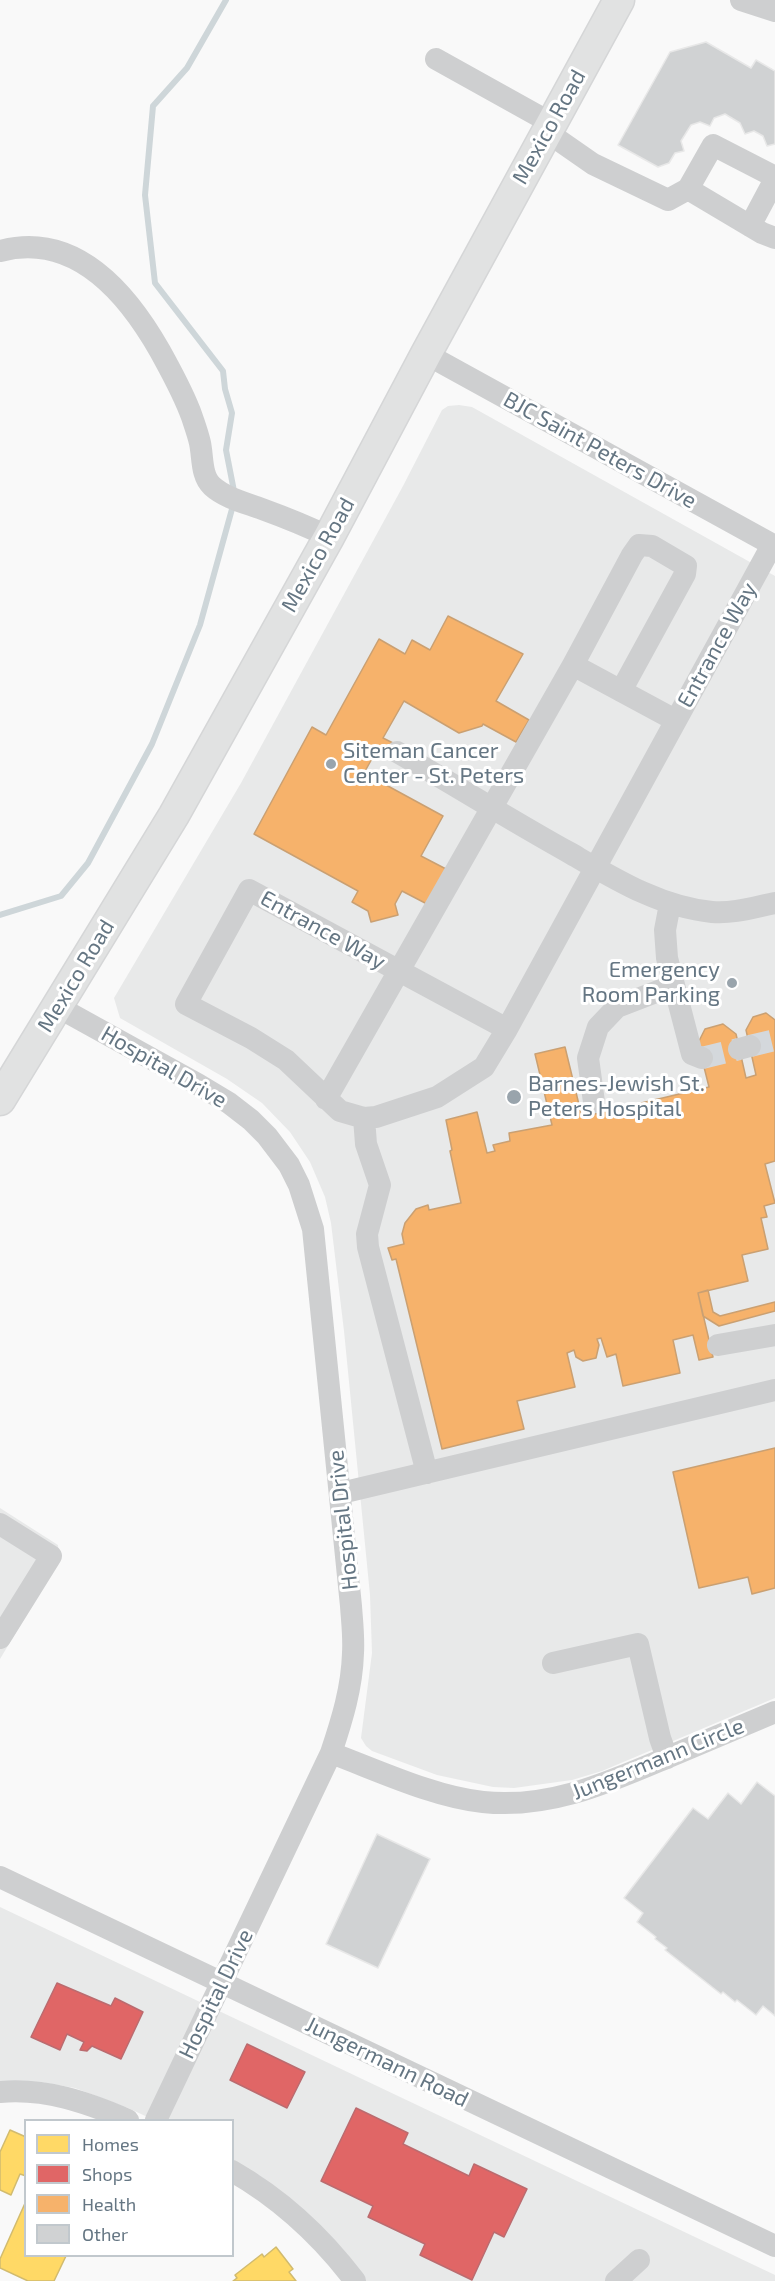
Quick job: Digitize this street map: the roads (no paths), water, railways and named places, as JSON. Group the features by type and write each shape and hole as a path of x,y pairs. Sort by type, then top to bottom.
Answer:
{"main road":[{"name":"Mexico Road","path":"0,1100 174,815 329,537 619,0"}],"street":[{"path":"741,0 775,11"},
{"path":"436,60 549,128 593,164 668,200 688,189 713,145 775,178 750,226"},
{"path":"688,189 750,226 775,238"},
{"path":"0,251 31,246 46,248 68,255 107,281 124,296 144,323 183,392 200,444 204,474 210,485 227,496 329,537"},
{"name":"BJC Saint Peters Drive","path":"426,354 774,545"},
{"path":"326,1099 573,665 632,555 639,545 652,546 686,566 685,574 621,691"},
{"name":"Entrance Way","path":"507,1029 249,890 186,1004 251,1038 286,1060 340,1112 364,1118 376,1117 437,1097 484,1067 507,1029 675,720 774,545"},
{"path":"573,665 675,720"},
{"path":"398,752 491,809 661,902 714,913 775,903"},
{"path":"670,904 665,930 667,958 692,1054 702,1058"},
{"path":"594,1102 588,1058 597,1028 616,1007 674,985"},
{"name":"Hospital Drive","path":"58,1007 229,1103 267,1136 289,1165 299,1185 313,1229 341,1493 353,1651 351,1681 344,1715 331,1753 303,1817 157,2119"},
{"path":"364,1118 366,1144 380,1185 367,1234 368,1248 427,1473"},
{"path":"718,1345 775,1335"},
{"path":"341,1493 775,1390"},
{"path":"0,1524 51,1556 0,1638"},
{"path":"553,1663 638,1644 660,1738 667,1758"},
{"name":"Jungermann Circle","path":"331,1753 454,1796 481,1802 532,1802 580,1793 775,1712"},
{"name":"Jungermann Road","path":"0,1877 775,2246"},
{"path":"0,2092 51,2093 89,2103 124,2119"},
{"path":"234,2172 288,2209 313,2232 355,2281"},
{"path":"616,2281 639,2260"}],"waterway":[{"path":"226,0 187,68 153,106 145,195 155,283 223,371 225,389 232,413 226,450 234,491"},
{"path":"0,915 61,896 88,863 152,744 200,625 232,509"}],"tunnel":[{"path":"750,1046 775,1040"},
{"path":"702,1058 739,1049"}],"place":[{"name":"Siteman Cancer Center - St. Peters","path":"331,764"},
{"name":"Emergency Room Parking","path":"732,983"},
{"name":"Barnes-Jewish St. Peters Hospital","path":"514,1097"}]}
